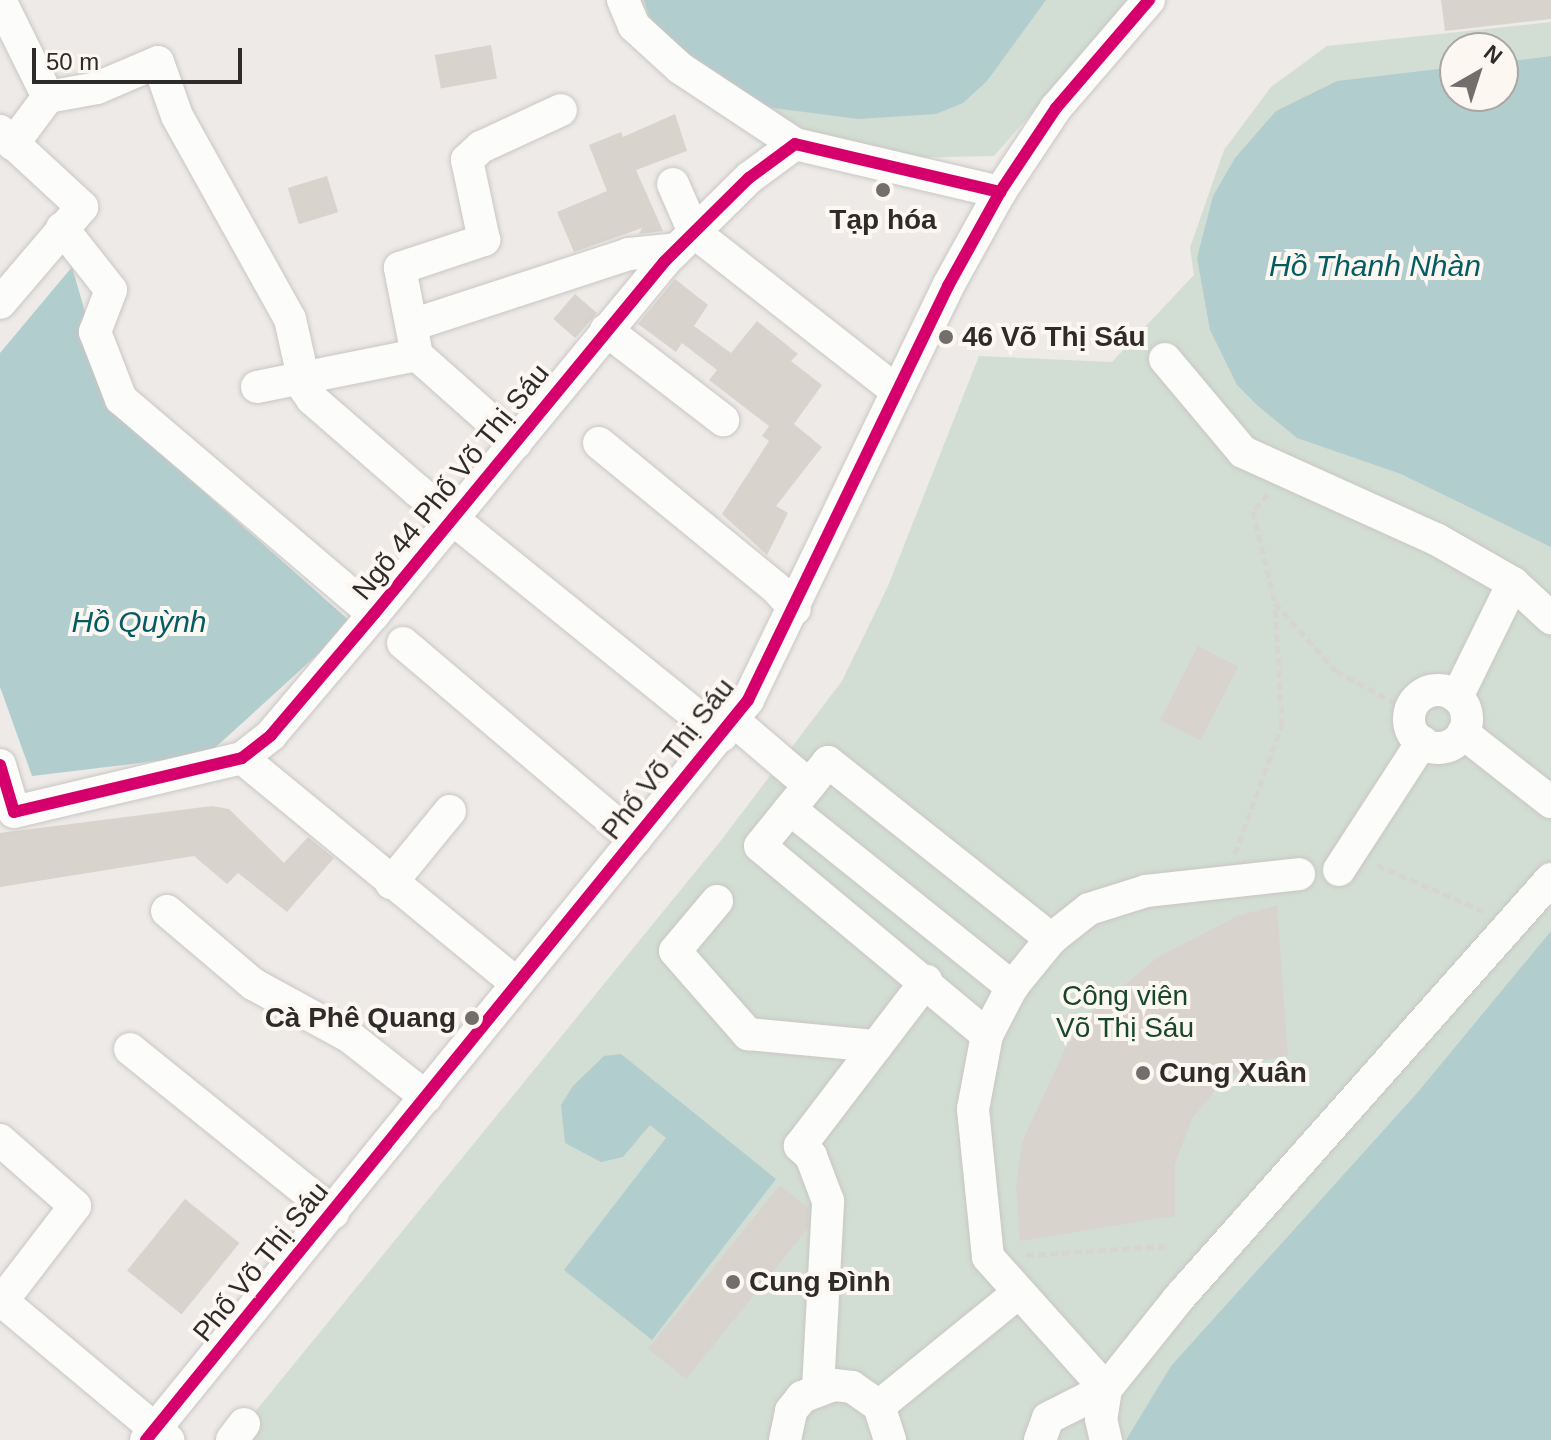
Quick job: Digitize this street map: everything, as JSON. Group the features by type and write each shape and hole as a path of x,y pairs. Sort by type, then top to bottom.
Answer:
{"street":[{"path":"0,0 48,97"},
{"path":"623,0 634,26 680,68 795,144 1000,192"},
{"name":"Phố Võ Thị Sáu","path":"156,1436 517,984 728,728 795,609 897,391 1000,192 1056,108 1149,0"},
{"path":"374,614 121,399 95,332 111,290 81,211 6,138 48,97 97,88 158,62 177,116 290,319 312,399 418,491 455,516 728,728 800,797 1012,987"},
{"path":"516,443 414,340 400,268 484,240 467,160 481,147 561,110"},
{"name":"Ngõ 44 Phố Võ Thị Sáu","path":"242,758 271,735 516,443 606,330 685,241 749,178 795,144"},
{"path":"673,184 685,241 897,391"},
{"path":"0,303 81,211"},
{"path":"257,387 414,340 629,254 685,241"},
{"path":"606,330 723,420"},
{"path":"1165,359 1243,452 1436,539 1513,583 1551,618"},
{"path":"599,443 776,588 795,609"},
{"path":"1457,697 1513,583"},
{"path":"403,643 635,840"},
{"path":"1430,691 1457,697 1467,718 1463,733 1449,745 1422,742 1411,728 1410,711 1430,691"},
{"path":"1463,733 1551,802"},
{"path":"1339,870 1422,742"},
{"path":"0,765 7,814 242,758 517,984"},
{"path":"987,1035 926,981 760,846 828,762 1051,939"},
{"path":"391,883 450,811"},
{"path":"1104,1416 1018,1293 988,1257 973,1109 987,1035 1012,987 1051,939 1089,909 1146,891 1299,874"},
{"path":"1104,1416 1178,1299 1551,879"},
{"path":"717,901 675,951 748,1034 876,1046"},
{"path":"167,911 253,984 350,1037 426,1097"},
{"path":"818,1388 828,1201 811,1156 800,1146 926,981"},
{"path":"130,1049 333,1213"},
{"path":"0,1140 75,1206 2,1301 156,1436"},
{"path":"879,1406 1018,1293"},
{"path":"785,1440 791,1411 818,1388 852,1387 879,1406 890,1440"},
{"path":"1040,1440 1048,1418 1104,1416"}],"path":[{"path":"1224,883 1282,725 1275,603 1253,511 1289,473"},
{"path":"1275,603 1336,671 1410,711"},
{"path":"1339,870 1375,864 1512,924"},
{"path":"988,1257 1165,1246"}],"green space":[{"path":"617,0 1131,0 994,156 803,160"},
{"name":"Công viên Võ Thị Sáu","path":"1551,22 1551,1440 232,1440 719,843 842,681 888,586 979,356 1112,362 1194,275 1190,248 1224,150 1271,87 1327,46 1439,34 1439,112 1519,112 1519,32 1458,32"}],"water":[{"path":"644,0 1046,0 987,81 963,103 936,114 858,119 750,105 700,75 649,16"},
{"name":"Hồ Thanh Nhàn","path":"1551,56 1551,547 1401,474 1297,438 1237,385 1210,330 1197,258 1213,196 1235,158 1276,111 1337,81 1439,69 1439,112 1519,112 1519,60"},
{"name":"Hồ Quỳnh","path":"72,267 114,412 352,623 207,755 32,776 0,687 0,353"},
{"path":"1551,931 1551,1440 1126,1440 1171,1366 1418,1092"},
{"path":"621,1054 776,1179 652,1340 564,1270 666,1138 650,1125 623,1157 601,1162 565,1143 561,1105 573,1086 604,1056"}],"building":[{"path":"1441,0 1551,0 1551,19 1445,31"},
{"path":"491,45 497,78 441,88 435,55"},
{"path":"675,114 687,151 636,170 663,231 639,234 642,228 574,252 557,212 607,191 589,145 621,132 623,137"},
{"path":"327,176 338,212 299,224 288,188"},
{"path":"675,279 708,305 694,326 731,353 757,321 798,354 791,361 822,385 794,424 822,447 776,506 788,513 767,555 722,514 769,441 762,436 769,426 709,380 717,370 682,343 676,352 638,324"},
{"path":"575,294 597,313 575,338 553,319"},
{"path":"1198,646 1238,666 1200,740 1160,720"},
{"path":"212,806 229,809 284,863 308,837 334,858 287,912 238,873 227,884 194,856 0,887 0,833"},
{"name":"Cung Xuân","path":"1277,905 1288,1055 1249,1064 1221,1083 1192,1119 1175,1164 1175,1216 1020,1241 1016,1187 1022,1142 1065,1049 1090,1014 1158,957 1237,916"},
{"name":"Cung Đình","path":"780,1185 809,1208 808,1228 686,1379 648,1349"},
{"path":"185,1199 239,1243 182,1315 127,1270"}],"cycle path":[{"path":"146,1440 748,700 948,286 1000,192 1056,108 1149,0"},
{"path":"0,765 14,812 242,758 271,735 374,614 664,262 749,178 795,144 1000,192"}],"place":[{"name":"Tạp hóa","path":"883,190"},
{"name":"46 Võ Thị Sáu","path":"946,337"},
{"name":"Cà Phê Quang","path":"472,1018"},
{"name":"Cung Xuân","path":"1143,1073"},
{"name":"Cung Đình","path":"733,1282"}]}
